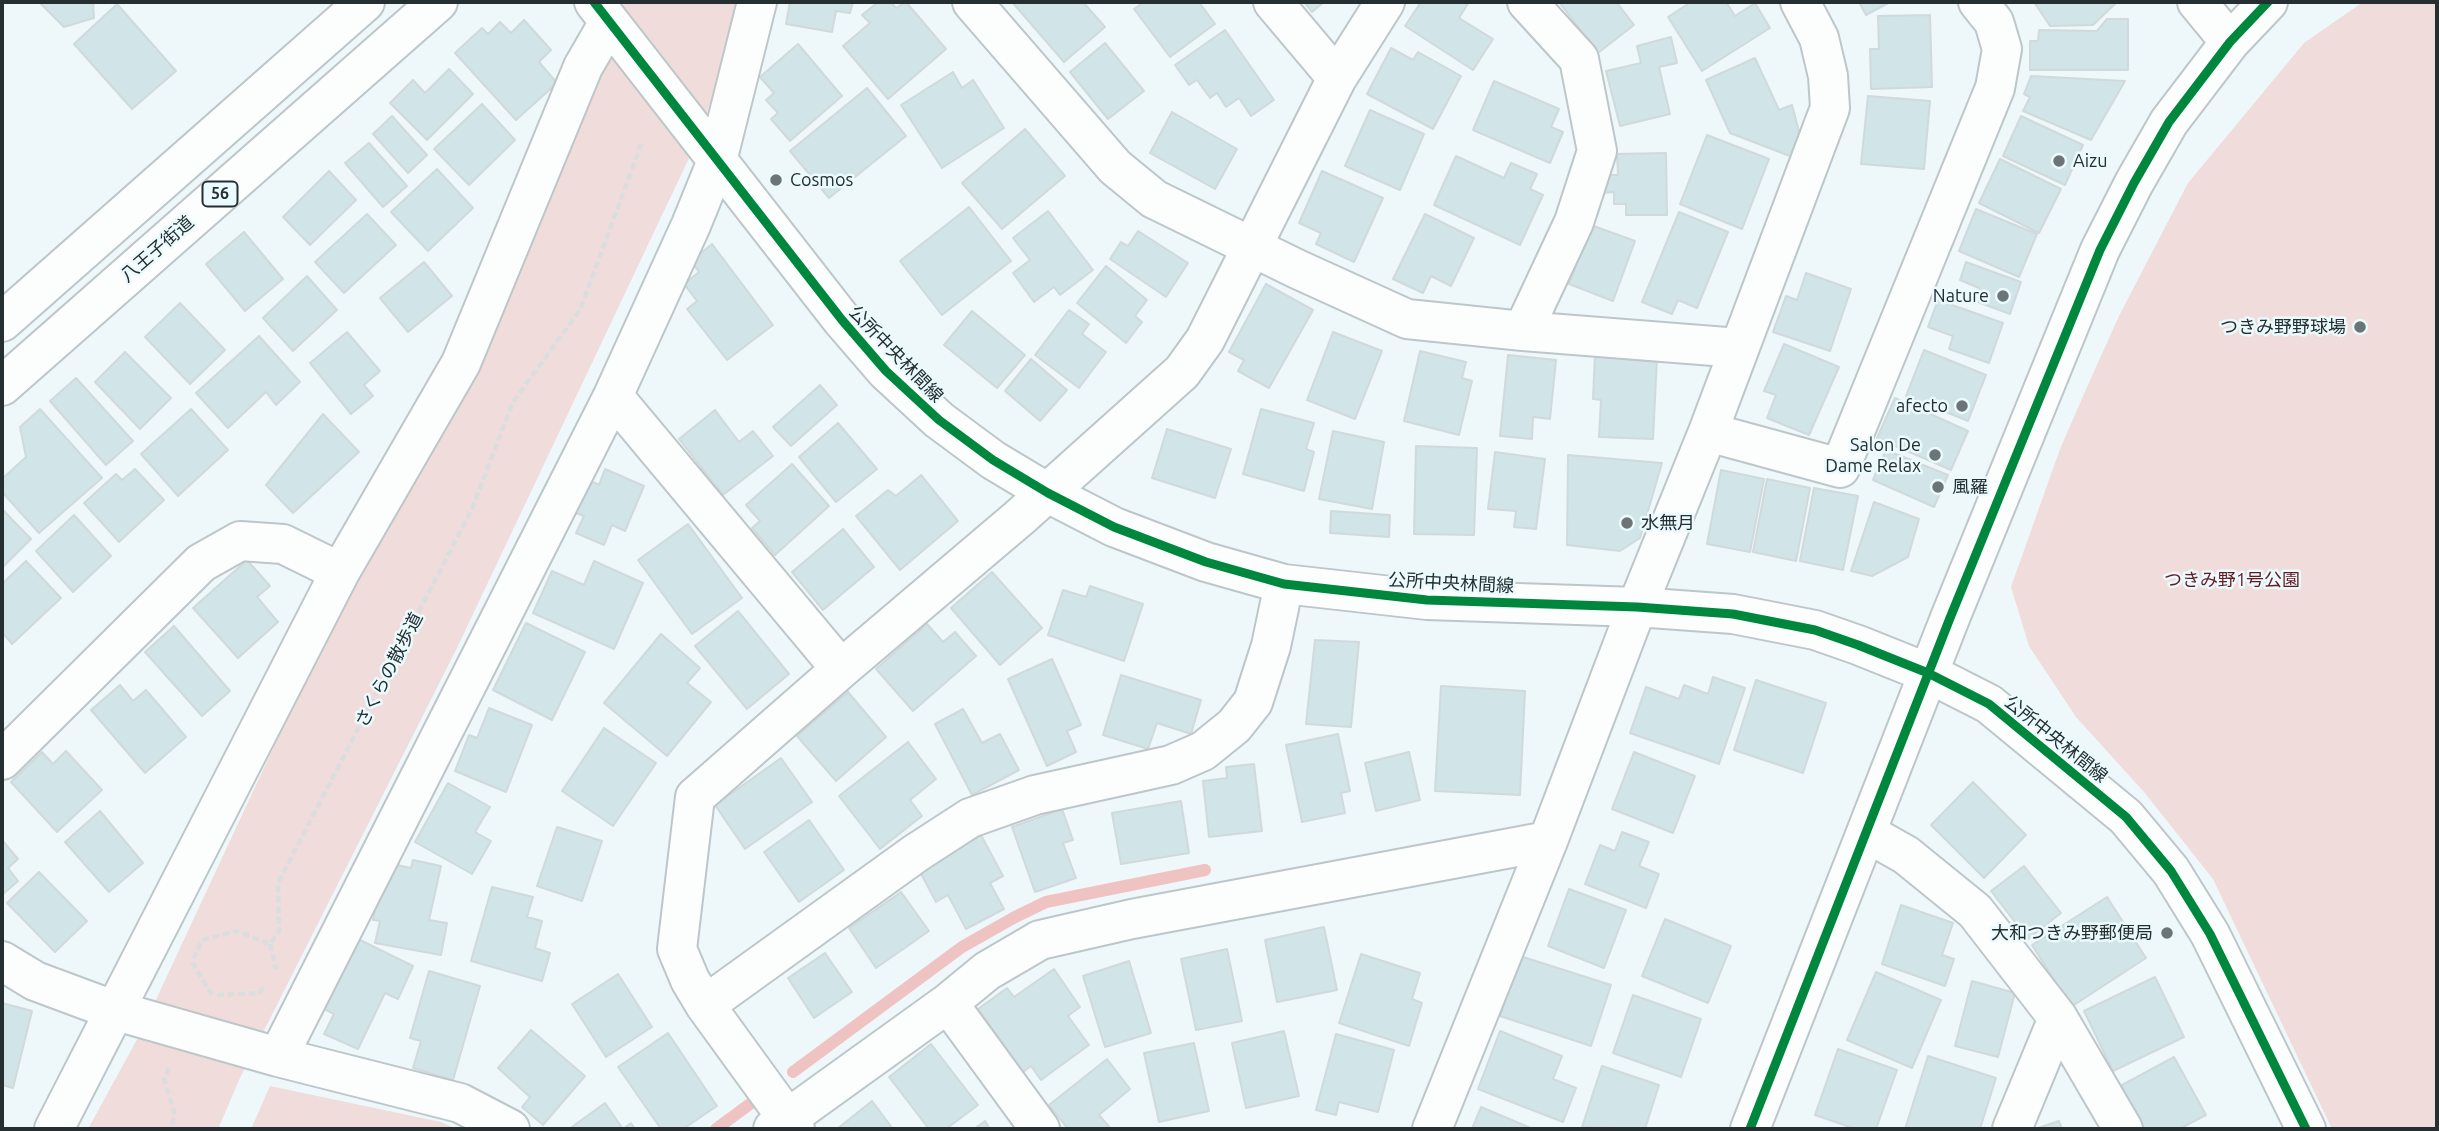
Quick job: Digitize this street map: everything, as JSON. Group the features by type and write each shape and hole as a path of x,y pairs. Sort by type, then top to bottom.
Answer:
{"street":[{"path":"2,322 365,2"},
{"name":"八王子街道","path":"2,386 438,2"},
{"path":"278,1057 613,396 691,225 717,161 757,2"},
{"path":"972,2 1115,167 1154,199 1205,222 1250,248 1407,319 1739,348"},
{"path":"1273,2 1337,78"},
{"path":"1385,2 1337,78 1205,340 1182,372 1048,493 695,797 677,949 690,980 705,1005 785,1126 987,971 1040,940 1132,919 1548,841"},
{"path":"1523,331 1574,222 1597,151 1579,59 1527,2"},
{"path":"1432,1129 1708,432 1830,108 1828,76 1819,38 1800,2"},
{"path":"1708,432 1840,468 1995,88 2002,49 1994,22 1978,2"},
{"path":"2197,2 2230,42"},
{"path":"1750,1129 1928,673 2100,250 2169,122 2230,42 2268,2"},
{"path":"54,1129 340,572 461,363 583,67 602,12"},
{"name":"公所中央林間線","path":"602,12 842,320 886,371 950,428 993,460 1048,493 1114,527 1206,562 1284,584 1427,600 1637,607 1734,614 1815,630 1928,673 1989,704 2126,817 2171,871 2210,934 2306,1129"},
{"path":"613,396 841,669"},
{"path":"2,760 201,563 240,541 283,544 340,572"},
{"path":"705,1005 916,853 970,818 1035,795 1171,765 1203,751 1234,726 1253,702 1271,646 1284,584"},
{"path":"1867,833 1906,855 1975,911 2058,1018 2123,1129"},
{"path":"2,961 36,981 113,1010 184,1032 460,1103 510,1129"},
{"path":"948,1003 1040,1129"},
{"path":"2012,1129 2058,1018"}],"path":[{"path":"212,995 192,962 202,940 237,931 270,944 277,972"},
{"path":"212,995 259,993 268,982"},
{"path":"170,1129 175,1115 164,1079 184,1032 212,995"}],"green space":[{"path":"622,2 741,2 700,135 456,650 240,1078 218,1129 88,1129 140,1034 350,583 616,27"},
{"name":"つきみ野1号公園","path":"2363,2 2437,2 2437,1129 2332,1129 2213,879 2144,792 2076,717 2029,646 2011,587 2060,449 2087,387 2119,316 2188,183 2304,43"},
{"path":"270,1086 441,1122 457,1129 251,1129"}],"building":[{"path":"39,2 93,2 94,18 64,27"},
{"path":"790,2 853,2 850,13 836,11 832,32 786,24"},
{"path":"878,2 891,2 896,8 906,2 946,49 888,99 843,46 870,23 862,15"},
{"path":"1012,2 1083,2 1105,27 1064,62"},
{"path":"1144,2 1199,2 1215,24 1170,57 1134,9"},
{"path":"1304,2 1324,2 1312,12"},
{"path":"1421,2 1469,2 1459,18 1493,39 1473,70 1405,26"},
{"path":"1559,2 1621,2 1618,4 1634,25 1598,53"},
{"path":"1691,2 1726,2 1735,16 1755,3 1770,28 1702,71 1668,17"},
{"path":"1859,2 1890,2 1866,15"},
{"path":"2034,2 2116,3 2093,25 2050,26"},
{"path":"117,4 176,71 132,109 74,44"},
{"path":"1930,15 1932,87 1871,89 1870,49 1879,49 1878,16"},
{"path":"2107,19 2128,19 2128,70 2030,70 2030,41 2038,41 2039,30 2097,31"},
{"path":"524,20 551,50 539,62 557,83 516,120 455,53 482,28 488,34 500,22 511,33"},
{"path":"1225,30 1274,100 1251,116 1239,98 1226,107 1217,93 1210,98 1197,80 1189,85 1175,65"},
{"path":"1671,37 1677,63 1659,67 1670,114 1620,126 1606,71 1641,63 1637,46"},
{"path":"1105,43 1144,91 1108,119 1070,72"},
{"path":"798,44 842,96 790,141 771,119 778,113 766,100 774,93 760,77"},
{"path":"1391,48 1413,60 1418,52 1461,76 1433,129 1367,94"},
{"path":"1755,58 1779,110 1792,105 1801,139 1795,158 1730,133 1706,80"},
{"path":"449,69 473,94 427,140 390,103 413,80 425,93"},
{"path":"953,72 962,88 973,80 1004,128 942,168 901,105"},
{"path":"2031,76 2125,81 2091,140 2023,111 2030,97 2024,94"},
{"path":"1494,81 1559,109 1551,127 1563,132 1550,163 1473,130"},
{"path":"867,88 906,136 829,198 790,151"},
{"path":"1868,96 1930,101 1924,169 1861,164"},
{"path":"482,104 515,140 469,185 434,149"},
{"path":"1370,110 1424,134 1400,190 1345,166"},
{"path":"1172,112 1237,149 1215,189 1150,153"},
{"path":"392,116 427,155 408,173 373,134"},
{"path":"2021,116 2083,145 2065,185 2003,156"},
{"path":"1025,129 1065,176 1002,229 962,183"},
{"path":"1707,135 1769,159 1742,229 1680,204"},
{"path":"369,143 407,186 383,207 345,163"},
{"path":"1666,153 1667,215 1626,215 1626,204 1614,204 1614,192 1603,193 1602,175 1618,175 1617,154"},
{"path":"1456,156 1504,178 1511,163 1537,174 1530,189 1543,195 1520,245 1434,205"},
{"path":"2000,159 2061,189 2039,233 1979,203"},
{"path":"437,169 473,208 428,251 391,212"},
{"path":"329,171 356,200 310,245 283,217"},
{"path":"1322,171 1383,198 1354,262 1316,244 1321,233 1299,223"},
{"path":"969,207 1011,261 942,315 900,261"},
{"path":"1976,209 2037,234 2019,277 1959,251"},
{"path":"1048,211 1093,270 1060,295 1054,287 1034,302 1013,273 1030,260 1013,238"},
{"path":"1679,212 1728,232 1697,308 1678,300 1672,314 1642,302"},
{"path":"367,214 396,245 344,293 315,262"},
{"path":"1425,214 1474,238 1451,286 1431,276 1423,293 1393,279"},
{"path":"1591,225 1635,241 1613,301 1569,284"},
{"path":"1138,231 1188,263 1166,297 1110,259 1121,242 1128,246"},
{"path":"244,232 283,279 245,311 206,264"},
{"path":"712,244 773,325 727,360 687,309 697,301 684,284 699,272 691,261"},
{"path":"424,262 452,296 408,332 380,298"},
{"path":"1966,262 2021,282 2010,314 1975,301 1979,288 1960,280"},
{"path":"1106,266 1147,300 1135,316 1142,322 1126,343 1077,303"},
{"path":"1806,273 1851,289 1830,351 1773,332 1786,296 1797,300"},
{"path":"307,276 337,310 293,351 263,318"},
{"path":"1266,284 1313,310 1269,388 1238,371 1244,360 1229,352"},
{"path":"1938,300 2003,323 1989,363 1949,349 1953,336 1928,327"},
{"path":"180,303 225,350 190,384 145,337"},
{"path":"1069,310 1089,324 1082,334 1106,352 1079,388 1035,355"},
{"path":"972,311 1025,355 997,388 944,345"},
{"path":"347,332 380,371 364,385 373,396 351,414 310,363"},
{"path":"1333,332 1382,351 1355,419 1307,400"},
{"path":"259,336 300,382 276,405 266,392 228,428 196,393"},
{"path":"1784,344 1839,367 1809,435 1767,418 1776,395 1764,391"},
{"path":"1924,350 1986,375 1968,421 1906,396"},
{"path":"1420,351 1466,362 1462,378 1472,381 1459,435 1404,421"},
{"path":"125,352 171,398 140,429 95,382"},
{"path":"1595,354 1657,358 1653,439 1599,437 1601,400 1593,399"},
{"path":"1508,355 1556,360 1550,419 1533,417 1532,439 1500,436"},
{"path":"1031,359 1067,390 1040,421 1005,391"},
{"path":"76,378 133,441 106,465 50,401"},
{"path":"820,385 837,405 791,446 773,427"},
{"path":"1895,398 1968,431 1951,470 1877,438"},
{"path":"40,409 102,478 39,533 2,492 2,479 26,457 20,427"},
{"path":"191,409 228,450 178,496 141,454"},
{"path":"1261,409 1314,423 1306,449 1314,452 1304,491 1243,474"},
{"path":"715,410 739,442 753,431 773,456 723,495 679,439"},
{"path":"323,414 359,452 293,513 266,485"},
{"path":"838,423 877,469 836,502 799,457"},
{"path":"1167,429 1231,449 1215,498 1152,478"},
{"path":"1333,431 1384,442 1372,509 1319,499"},
{"path":"1416,446 1477,448 1474,535 1414,534"},
{"path":"1886,450 1948,475 1934,507 1873,480"},
{"path":"1495,452 1545,459 1536,529 1514,527 1516,511 1488,509"},
{"path":"1568,455 1662,463 1640,538 1620,551 1567,545"},
{"path":"792,464 829,506 775,555 752,528 760,521 746,505"},
{"path":"135,469 164,500 119,542 84,503 116,474 122,480"},
{"path":"605,469 644,486 625,531 612,525 604,545 576,533 584,516 573,512 587,479 599,485"},
{"path":"1721,470 1764,479 1750,552 1707,544"},
{"path":"921,475 958,521 900,570 856,516 888,490 896,496"},
{"path":"1767,479 1810,488 1796,561 1753,552"},
{"path":"1814,488 1858,496 1843,570 1800,561"},
{"path":"1874,502 1919,519 1908,557 1872,576 1851,571"},
{"path":"2,509 31,539 2,568"},
{"path":"1331,511 1390,515 1389,537 1330,533"},
{"path":"74,515 111,556 73,592 36,551"},
{"path":"688,524 742,598 692,634 638,560"},
{"path":"843,529 874,567 823,610 792,572"},
{"path":"247,560 270,586 257,597 278,622 238,658 193,608"},
{"path":"26,561 61,598 12,644 2,632 2,584"},
{"path":"594,561 643,583 614,649 533,613 552,571 584,585"},
{"path":"992,572 1042,628 1000,665 951,608"},
{"path":"1090,586 1143,604 1124,661 1048,635 1063,590 1086,597"},
{"path":"738,611 789,674 747,709 695,646"},
{"path":"526,623 585,652 552,720 493,690"},
{"path":"927,624 943,642 955,632 976,656 913,711 876,669"},
{"path":"174,626 230,691 202,716 145,652"},
{"path":"661,634 700,668 687,683 711,702 667,756 604,703"},
{"path":"1315,640 1359,642 1351,727 1306,724"},
{"path":"1052,659 1081,725 1067,731 1076,752 1047,766 1008,679"},
{"path":"1121,675 1201,700 1191,734 1157,723 1148,749 1103,735"},
{"path":"1713,677 1745,688 1719,764 1630,733 1646,687 1679,699 1684,685 1708,694"},
{"path":"1756,680 1826,703 1803,773 1734,750"},
{"path":"120,685 133,701 146,690 186,737 145,773 91,710"},
{"path":"1441,686 1525,691 1520,795 1435,791"},
{"path":"848,692 886,737 836,781 797,736"},
{"path":"489,708 532,725 506,792 455,771 469,735 477,738"},
{"path":"963,709 982,743 1000,734 1019,770 972,795 935,724"},
{"path":"604,728 656,763 613,826 562,791"},
{"path":"1338,734 1350,791 1341,793 1345,813 1302,822 1286,745"},
{"path":"908,742 936,779 910,800 922,816 880,849 839,796"},
{"path":"66,751 102,790 57,832 11,782 42,752 53,764"},
{"path":"1409,752 1420,800 1376,811 1365,763"},
{"path":"1634,752 1695,776 1673,833 1612,809"},
{"path":"781,758 812,802 745,849 715,805"},
{"path":"1254,764 1262,831 1209,837 1203,781 1227,778 1226,767"},
{"path":"1973,782 2026,835 1984,878 1931,825"},
{"path":"448,783 490,807 475,832 491,841 472,874 415,842"},
{"path":"1181,801 1189,853 1121,864 1112,813"},
{"path":"1062,809 1073,840 1063,843 1076,878 1035,892 1012,827"},
{"path":"100,811 143,863 109,892 65,842"},
{"path":"809,820 844,870 799,902 764,852"},
{"path":"557,827 602,841 582,901 537,886"},
{"path":"1622,832 1649,842 1639,866 1659,874 1646,908 1585,884 1600,845 1615,851"},
{"path":"981,835 1003,876 990,883 1004,909 966,929 948,895 936,902 918,868"},
{"path":"2,840 18,859 8,868 18,881 2,895"},
{"path":"413,860 441,866 429,920 447,923 441,955 375,943 380,921 373,920 384,862 411,868"},
{"path":"2024,866 2061,913 2028,939 1991,891"},
{"path":"39,872 87,921 55,952 7,903"},
{"path":"492,887 533,897 527,917 542,921 535,948 550,953 542,981 471,961"},
{"path":"1569,889 1626,910 1604,968 1548,946"},
{"path":"901,892 929,931 876,968 849,928"},
{"path":"2107,897 2146,958 2071,1007 2032,945"},
{"path":"1901,905 1953,923 1942,955 1954,959 1945,986 1882,964"},
{"path":"1665,919 1731,946 1708,1003 1642,976"},
{"path":"1324,927 1337,990 1277,1002 1265,940"},
{"path":"356,938 413,966 398,999 385,993 358,1049 324,1034 334,1014 322,1008"},
{"path":"1227,949 1242,1021 1196,1030 1181,959"},
{"path":"825,953 852,992 814,1018 788,978"},
{"path":"1361,954 1420,973 1412,999 1422,1003 1409,1046 1339,1023"},
{"path":"1520,956 1611,985 1591,1046 1500,1016"},
{"path":"1129,961 1151,1033 1105,1047 1083,976"},
{"path":"1054,969 1080,1007 1068,1016 1089,1045 1041,1080 1031,1066 1023,1072 978,1009 1007,988 1014,997"},
{"path":"429,971 480,986 453,1080 413,1068 421,1041 410,1038"},
{"path":"1876,972 1941,1000 1912,1068 1847,1040"},
{"path":"618,974 652,1027 606,1057 572,1004"},
{"path":"2155,977 2184,1037 2113,1071 2084,1011"},
{"path":"1972,981 2015,993 1998,1057 1955,1046"},
{"path":"1633,995 1701,1019 1681,1077 1613,1053"},
{"path":"2,1003 32,1011 13,1088 2,1085"},
{"path":"531,1030 585,1076 543,1125 522,1107 530,1097 498,1068"},
{"path":"1284,1031 1299,1096 1246,1108 1232,1043"},
{"path":"1500,1031 1562,1056 1553,1079 1576,1088 1563,1122 1478,1089"},
{"path":"668,1033 717,1106 683,1129 661,1129 618,1067"},
{"path":"1336,1034 1394,1050 1378,1112 1339,1102 1336,1115 1316,1110"},
{"path":"1194,1043 1209,1111 1159,1122 1144,1053"},
{"path":"931,1044 978,1105 946,1129 929,1129 889,1077"},
{"path":"1838,1049 1897,1070 1876,1129 1856,1129 1815,1115"},
{"path":"1928,1056 1996,1078 1980,1129 1905,1129"},
{"path":"2174,1057 2206,1115 2179,1129 2132,1129 2111,1091"},
{"path":"1107,1059 1130,1089 1099,1115 1111,1129 1068,1129 1049,1105"},
{"path":"1602,1066 1659,1085 1645,1129 1582,1127"},
{"path":"872,1101 893,1129 837,1129"},
{"path":"605,1103 623,1129 569,1129"},
{"path":"1481,1107 1533,1129 1472,1129"},
{"path":"985,1121 990,1129 974,1129"},
{"path":"2059,1121 2062,1129 2035,1129"},
{"path":"631,1123 635,1129 623,1129"}],"waterway":[{"path":"793,1072 962,947 1015,917 1046,902 1205,870"},
{"path":"716,1129 754,1101"}],"cycle path":[{"path":"594,2 842,320 886,371 939,420 993,460 1048,493 1114,527 1206,562 1284,584 1427,600 1637,607 1733,614 1815,630 1928,673 1989,704 2126,817 2171,871 2210,934 2306,1129"},
{"path":"1750,1129 1950,618 2100,250 2169,122 2230,42 2268,2"}],"place":[{"name":"Aizu","path":"2059,161"},
{"name":"Cosmos","path":"776,180"},
{"name":"Nature","path":"2003,296"},
{"name":"つきみ野野球場","path":"2360,327"},
{"name":"afecto","path":"1962,406"},
{"name":"Salon De Dame Relax","path":"1935,455"},
{"name":"風羅","path":"1938,487"},
{"name":"水無月","path":"1627,523"},
{"name":"大和つきみ野郵便局","path":"2167,933"}]}
